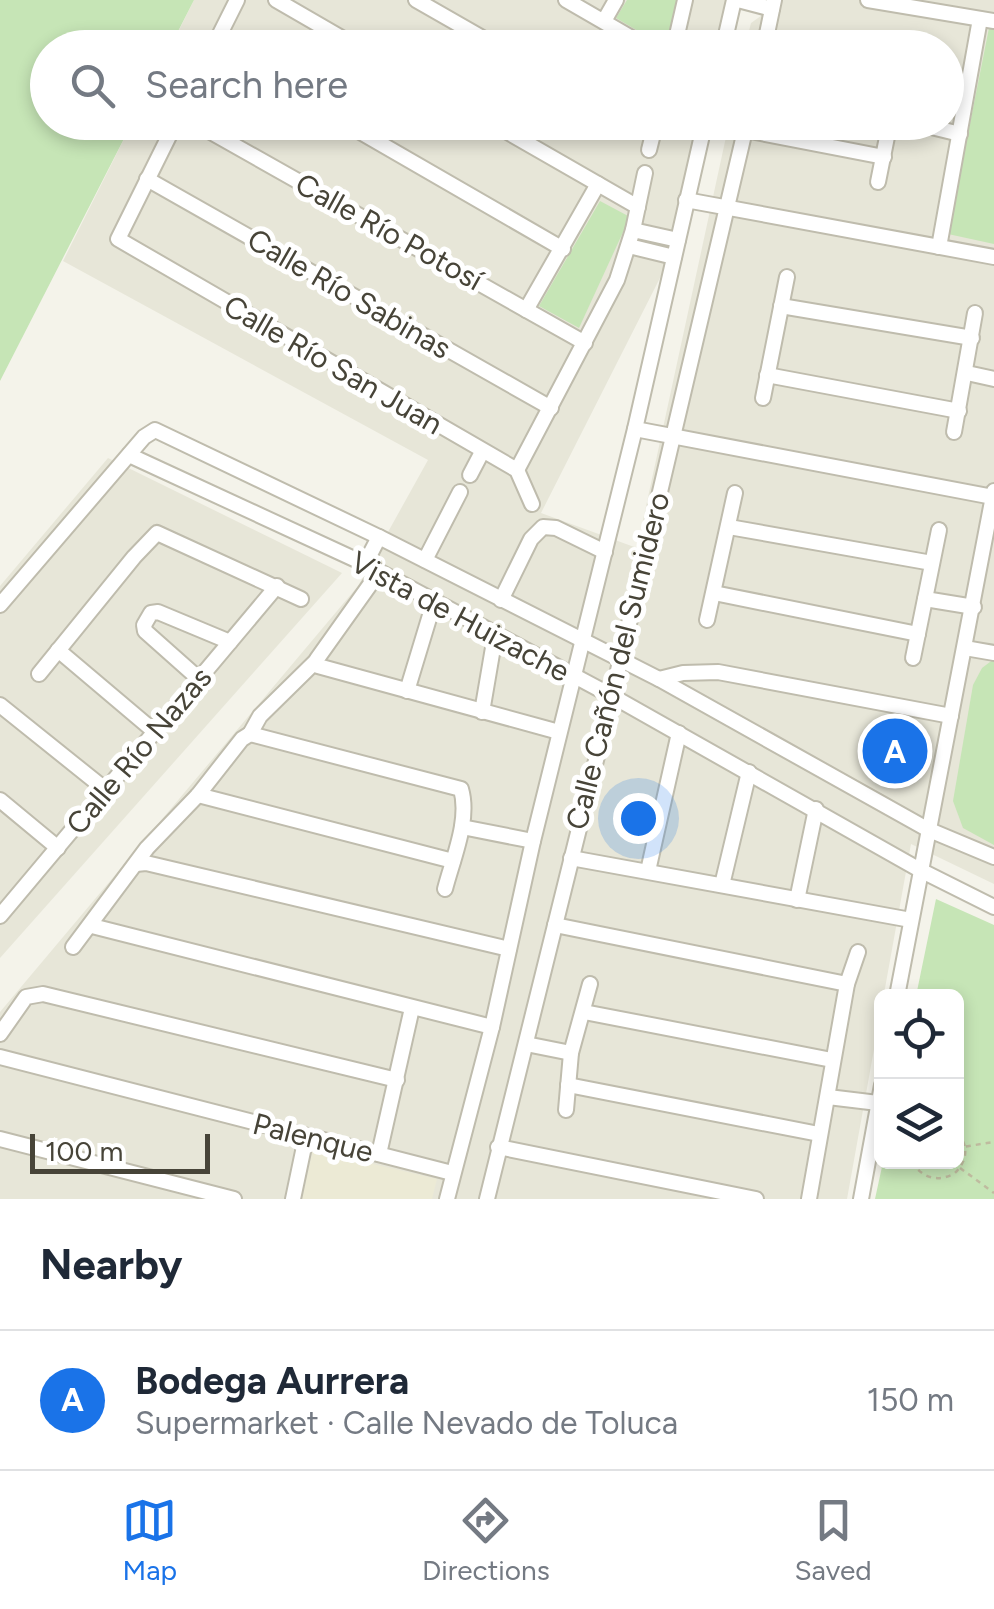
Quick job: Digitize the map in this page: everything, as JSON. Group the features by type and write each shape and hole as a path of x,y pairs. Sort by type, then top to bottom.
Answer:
{"street":[{"path":"222,30 237,0"},
{"path":"276,0 328,30"},
{"path":"416,0 468,30"},
{"path":"566,0 619,30"},
{"path":"604,21 616,0"},
{"path":"678,30 685,0"},
{"path":"728,30 736,0 773,4 768,30"},
{"path":"868,0 987,20 964,117"},
{"path":"148,179 167,140"},
{"name":"Calle Río Potosí","path":"225,140 585,343"},
{"path":"374,140 563,249"},
{"path":"521,140 638,207"},
{"path":"649,150 651,140"},
{"name":"Calle Cañón del Sumidero","path":"447,1199 635,430 701,140"},
{"name":"Calle Cañón del Sumidero","path":"487,1199 612,696 743,140"},
{"path":"810,140 884,156"},
{"path":"878,182 887,140"},
{"path":"939,247 959,140"},
{"path":"532,504 517,470 618,280 645,173"},
{"name":"Calle Río San Juan","path":"148,179 118,239 517,470"},
{"name":"Calle Río Sabinas","path":"148,179 551,408"},
{"path":"526,310 598,184"},
{"path":"686,200 994,257"},
{"path":"633,230 678,240"},
{"path":"629,246 674,258"},
{"path":"763,398 787,277"},
{"path":"781,306 972,338"},
{"path":"954,432 975,312"},
{"path":"967,373 994,379"},
{"path":"767,375 959,411"},
{"name":"Vista de Huizache","path":"994,858 928,830 659,679 379,537 155,430 129,454 364,564 994,907"},
{"path":"635,430 994,494 898,989"},
{"path":"470,475 482,452"},
{"path":"0,605 129,454"},
{"path":"425,560 460,492"},
{"path":"707,620 734,493"},
{"path":"501,600 536,530 548,526 605,552"},
{"path":"729,527 932,563"},
{"path":"913,658 939,530"},
{"path":"39,674 157,533 301,600"},
{"path":"364,564 379,537"},
{"path":"73,947 147,848 198,795 260,716 317,664 378,572"},
{"name":"Calle Río Nazas","path":"4,905 58,848 277,586"},
{"path":"714,593 918,634"},
{"path":"925,598 974,606"},
{"path":"407,691 434,602"},
{"path":"198,680 145,631 151,613 158,612 230,642"},
{"path":"482,712 495,636"},
{"path":"966,648 994,653"},
{"path":"58,650 155,732"},
{"path":"317,664 560,732"},
{"path":"659,679 683,673 718,672 951,716"},
{"path":"0,705 106,790"},
{"path":"648,871 679,733"},
{"path":"248,735 461,788 462,827 444,889"},
{"path":"722,885 749,772"},
{"path":"198,795 452,860"},
{"path":"0,800 58,848"},
{"path":"798,900 816,809"},
{"path":"462,827 533,840"},
{"path":"570,858 911,920"},
{"path":"136,864 146,863 508,949"},
{"path":"554,925 847,984"},
{"path":"92,926 492,1027"},
{"path":"809,1199 847,984 858,952"},
{"path":"566,1110 571,1053 590,984"},
{"path":"0,1034 26,997 43,994 398,1080"},
{"path":"379,1154 412,1008"},
{"path":"584,1012 832,1060"},
{"path":"526,1044 571,1053"},
{"name":"Palenque","path":"0,1057 452,1172"},
{"path":"568,1085 819,1134"},
{"path":"828,1097 874,1103"},
{"path":"861,1199 874,1126"},
{"path":"293,1199 306,1137"},
{"path":"0,1139 224,1198"},
{"path":"498,1146 756,1199"}],"path":[{"path":"964,1147 994,1142"},
{"path":"918,1169 934,1179 957,1169"},
{"path":"961,1169 994,1194"}],"shaded area":[{"path":"194,0 727,0 719,30 179,30"},
{"path":"783,0 994,0 994,884 911,844 885,989 874,989 874,1049 847,1199 0,1199 0,1012 358,586 428,460 63,261 124,140 694,140 662,274 541,513 637,548 725,140 964,140 964,30 749,30 751,23"},
{"path":"108,458 342,573 0,958 0,586"},
{"path":"313,1150 437,1179 432,1199 302,1199"}],"green space":[{"path":"0,0 194,0 179,30 30,30 30,140 123,140 0,381"},
{"path":"627,0 678,0 670,30 636,30 616,18"},
{"path":"989,28 994,29 994,244 948,234"},
{"path":"600,201 630,217 579,328 539,306"},
{"path":"994,659 994,845 963,828 953,801 973,685 982,668"},
{"path":"936,899 994,925 994,1199 875,1199 881,1169 964,1169 964,989 917,989"}],"building":[{"path":"873,739 923,748 918,778 868,769"}],"place":[{"name":"Bodega Aurrera","path":"895,751"}]}
